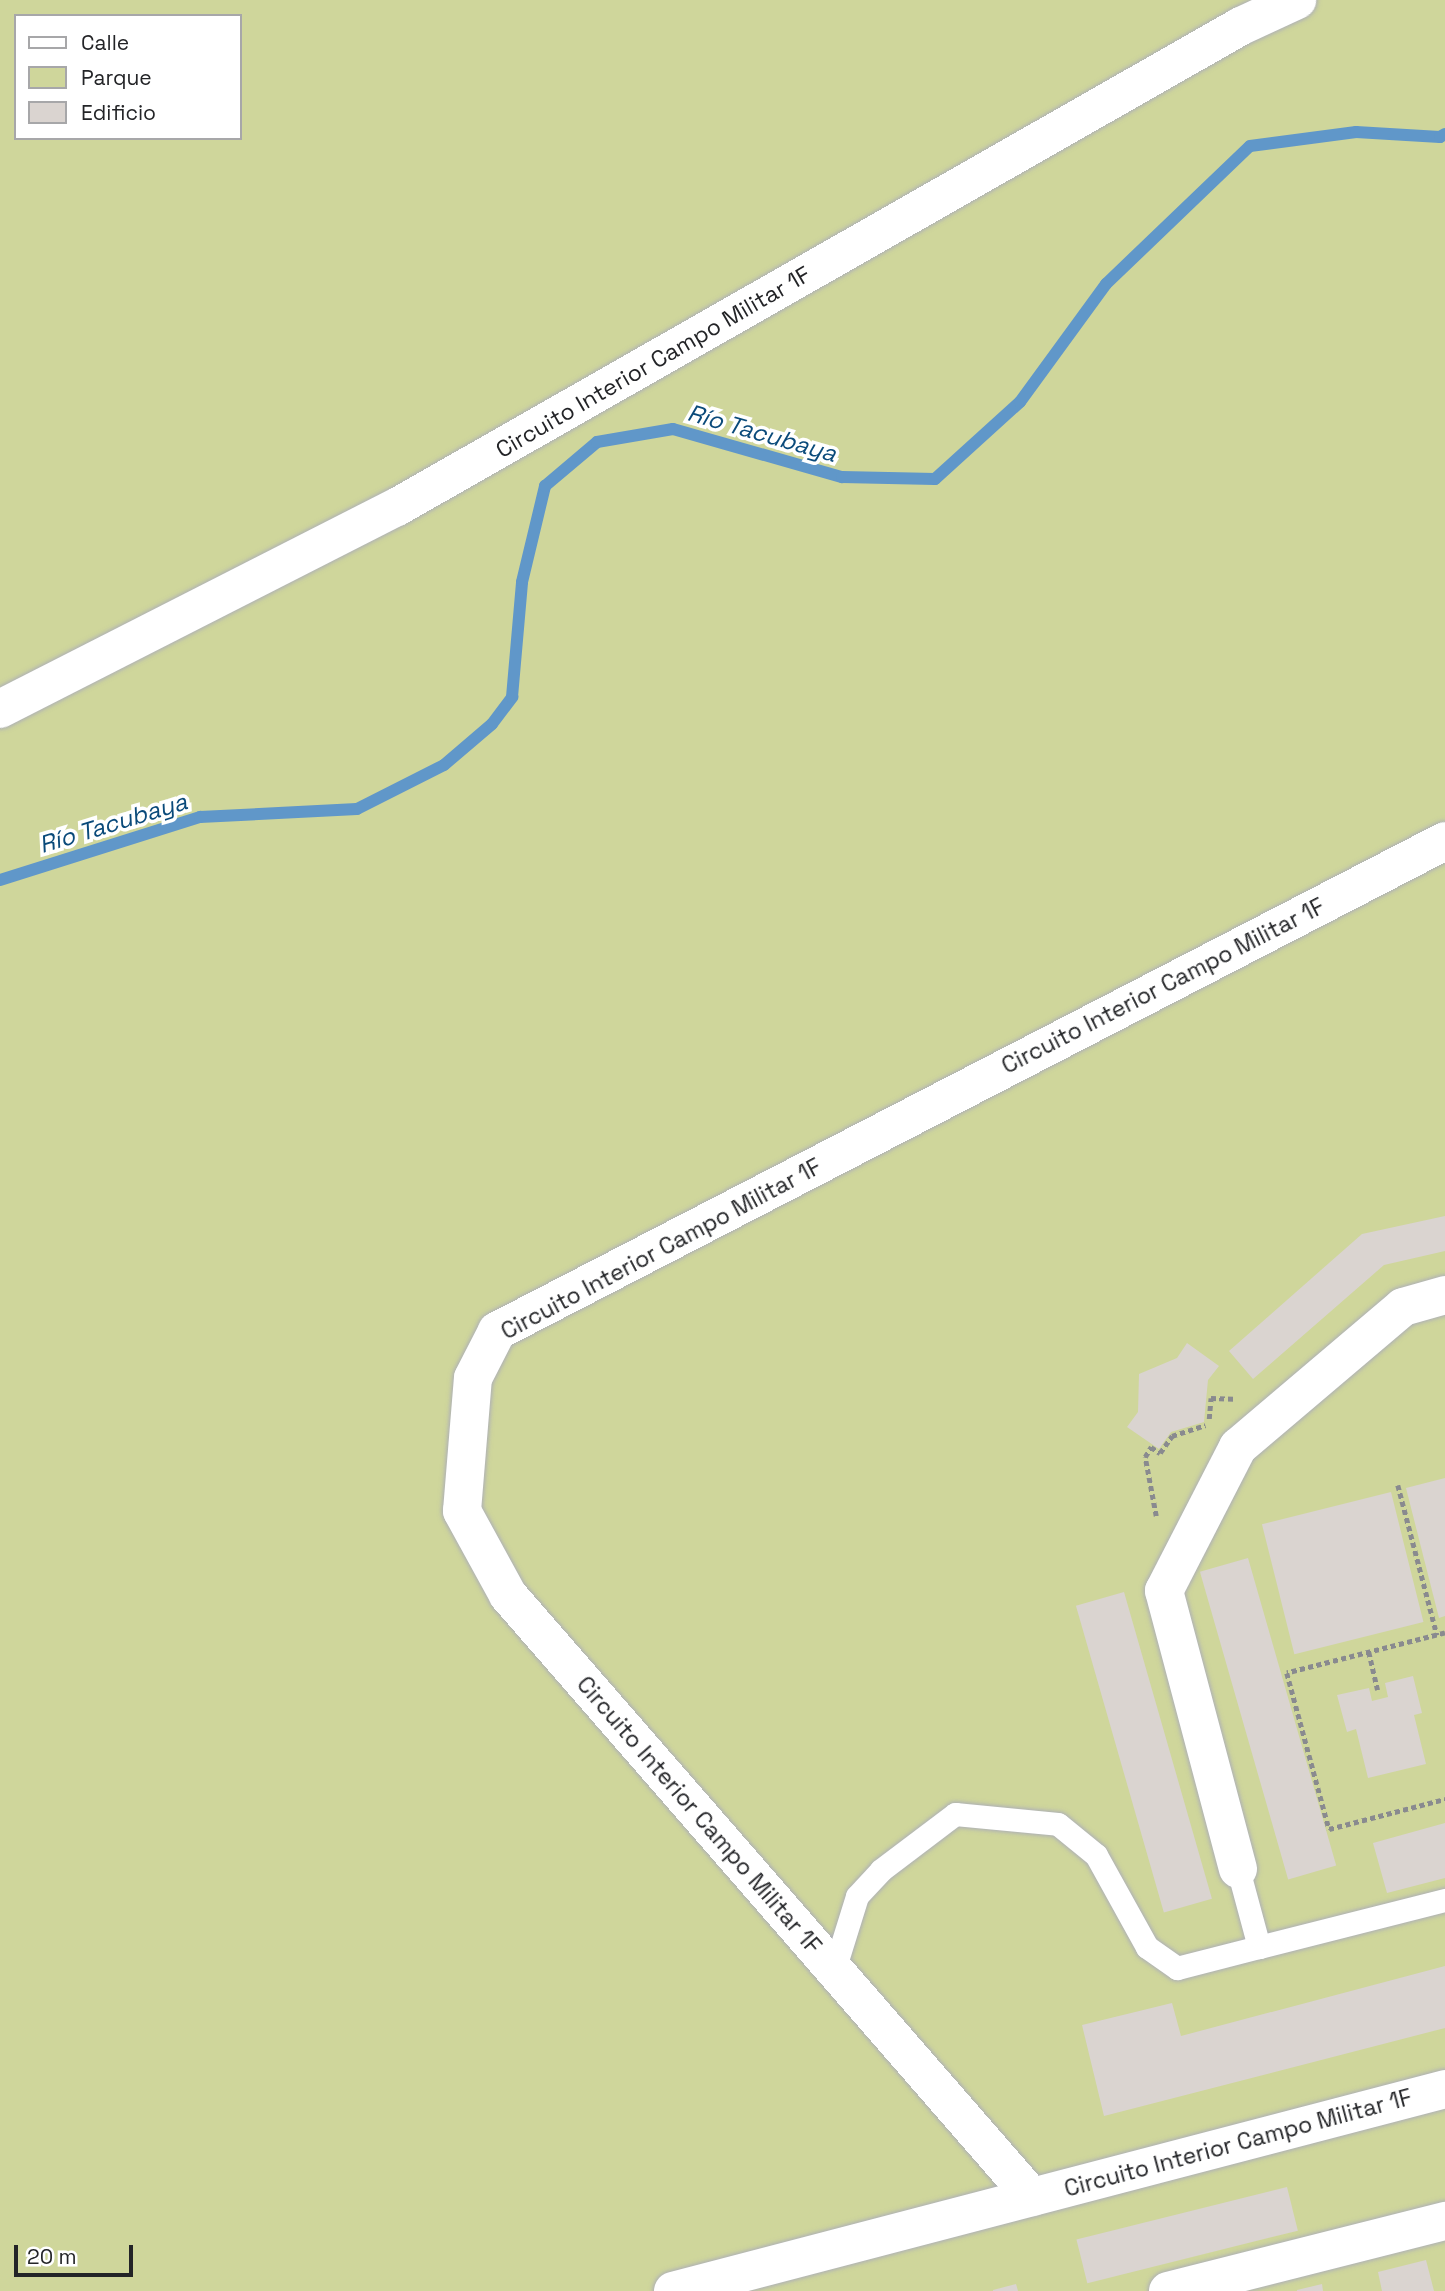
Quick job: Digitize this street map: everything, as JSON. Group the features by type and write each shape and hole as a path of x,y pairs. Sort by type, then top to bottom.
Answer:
{"street":[{"name":"Circuito Interior Campo Militar 1F","path":"0,709 397,507 1241,26 1297,0"},
{"name":"Circuito Interior Campo Militar 1F","path":"1032,2197 508,1595 462,1511 473,1378 497,1331 1445,841"},
{"path":"1238,1869 1164,1591 1238,1447 1403,1307 1445,1295"},
{"name":"Circuito Interior Campo Militar 1F","path":"673,2291 756,2280 1032,2197 1445,2088"},
{"path":"1190,2288 1445,2221"}],"lane":[{"path":"834,1970 857,1896 881,1870 955,1814 1058,1824 1096,1855 1147,1947 1177,1968 1445,1900"},
{"path":"1238,1869 1259,1947"}],"path":[{"path":"1166,1525 1157,1521 1145,1457 1151,1447 1160,1453 1172,1436 1208,1424 1211,1398 1238,1399"},
{"path":"1398,1485 1437,1635"},
{"path":"1445,1633 1287,1673 1329,1829 1445,1799"},
{"path":"1369,1652 1378,1690"}],"green space":[{"path":"0,0 1445,0 1445,2291 0,2291"}],"building":[{"path":"1445,1216 1445,1251 1384,1265 1253,1379 1229,1351 1362,1234"},
{"path":"1187,1343 1219,1366 1208,1380 1204,1422 1171,1432 1159,1449 1127,1427 1138,1412 1139,1374 1177,1358"},
{"path":"1445,1478 1445,1616 1439,1618 1406,1488"},
{"path":"1391,1492 1423,1622 1294,1654 1262,1524"},
{"path":"1248,1558 1336,1866 1288,1879 1200,1572"},
{"path":"1124,1592 1212,1899 1164,1912 1076,1606"},
{"path":"1413,1676 1422,1713 1414,1715 1426,1764 1368,1778 1356,1729 1347,1732 1337,1695 1369,1688 1372,1701 1388,1697 1385,1683"},
{"path":"1445,1823 1445,1878 1387,1893 1373,1843"},
{"path":"1445,1966 1445,2028 1104,2116 1082,2025 1172,2003 1181,2036"},
{"path":"1287,2187 1298,2231 1087,2283 1076,2239"},
{"path":"1426,2260 1434,2291 1382,2291 1378,2272"},
{"path":"1016,2284 1018,2291 993,2291 993,2290"},
{"path":"1322,2284 1323,2291 1297,2291 1297,2290"}],"waterway":[{"name":"Río Tacubaya","path":"0,880 200,817 357,809 444,765 492,724 512,697 522,582 545,486 597,442 673,429 842,477 935,479 1020,402 1106,284 1250,146 1356,132 1440,137 1445,134"}]}
